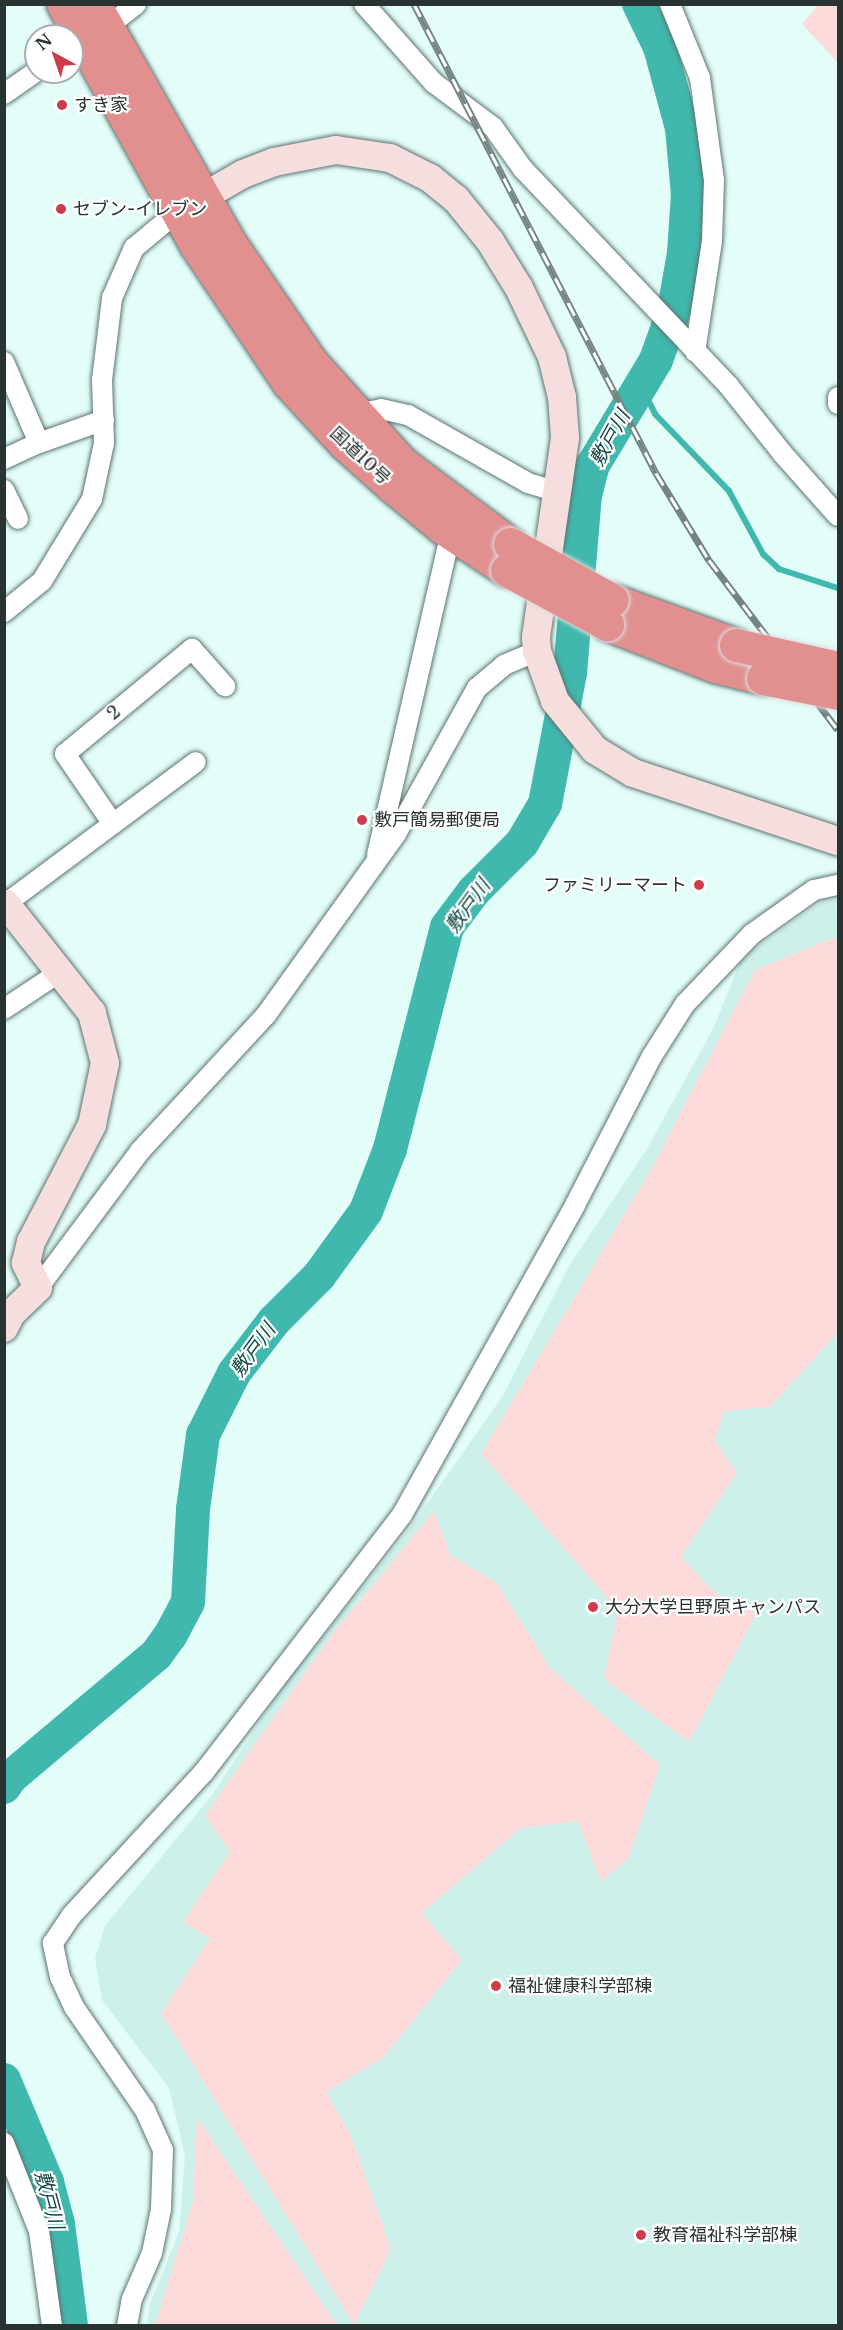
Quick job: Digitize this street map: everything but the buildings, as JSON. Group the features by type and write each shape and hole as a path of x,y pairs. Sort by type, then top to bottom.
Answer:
{"highway":[{"name":"国道10号","path":"63,4 89,30 190,204 238,312 288,382 344,443 451,533 508,557 704,662 762,678 838,693"},
{"name":"国道10号","path":"190,204 283,325 356,414 426,483 508,557"},
{"name":"国道10号","path":"610,612 736,645 838,668"}],"street":[{"path":"89,30 135,4"},
{"path":"364,4 434,83 493,127 523,169 728,385 782,453 838,516"},
{"path":"670,4 700,78 714,180 712,241 690,346"},
{"path":"4,94 24,80"},
{"path":"4,612 42,581 87,511 100,467 104,420 105,335 115,286 134,248 190,204 274,162 336,150 390,158 439,185 490,241 552,357 566,415 537,651 552,694 570,723 595,750 633,772 838,841"},
{"path":"4,362 39,443"},
{"path":"838,397 838,404"},
{"path":"356,414 381,409 408,415 528,483 557,492"},
{"path":"4,459 39,443 104,420"},
{"path":"4,490 18,519"},
{"path":"373,869 451,533"},
{"name":"2","path":"113,824 65,754 192,649 225,686"},
{"path":"4,1328 11,1314 38,1288 140,1151 255,1031 373,869 477,688 504,665 537,651"},
{"path":"38,1288 26,1263 31,1242 92,1125 101,1095 105,1063 92,1013 5,904 196,762"},
{"path":"127,2325 132,2299 152,2253 161,2209 163,2150 145,2110 74,2007 60,1977 53,1943 71,1916 204,1772 402,1515 575,1205 652,1056 685,1004 752,934 814,890 838,885"},
{"path":"4,1009 60,972"},
{"path":"4,2143 39,2231 52,2325"}],"shaded area":[{"path":"818,5 838,5 838,63 802,24"},
{"name":"大分大学旦野原キャンパス","path":"825,899 838,900 838,2325 147,2325 150,2304 179,2232 185,2156 169,2088 102,2000 95,1959 105,1926 212,1795 284,1685 410,1528 502,1397 569,1266 647,1149 714,1027 742,957"},
{"path":"833,938 838,940 838,1333 770,1407 724,1411 715,1441 737,1473 681,1557 714,1592 756,1614 689,1742 604,1679 618,1610 481,1454 649,1173 755,970"},
{"path":"434,1511 450,1555 496,1582 551,1669 660,1765 629,1857 601,1882 578,1821 521,1828 422,1913 462,1960 383,2058 326,2092 350,2134 391,2249 354,2325 161,2013 210,1939 183,1922 230,1852 205,1815 333,1633"},
{"path":"197,2117 337,2325 155,2325 193,2201"}],"waterway":[{"name":"敷戸川","path":"4,1787 11,1777 156,1655 170,1636 188,1602 193,1509 203,1435 234,1373 274,1321 319,1276 366,1211 390,1149 447,927 474,891 522,843 545,804 570,673 585,496 593,465 656,360 674,310 684,253 688,195 682,128 660,47 639,4"},
{"path":"642,388 655,414 729,491 763,554 779,569 838,588"},
{"name":"敷戸川","path":"4,2080 47,2182 58,2224 71,2326"}],"railway":[{"path":"414,4 656,473 709,560 838,730"}],"place":[{"name":"すき家","path":"62,105"},
{"name":"セブン-イレブン","path":"61,209"},
{"name":"敷戸簡易郵便局","path":"362,820"},
{"name":"ファミリーマート","path":"699,885"},
{"name":"大分大学旦野原キャンパス","path":"593,1607"},
{"name":"福祉健康科学部棟","path":"496,1986"},
{"name":"教育福祉科学部棟","path":"641,2235"}]}
